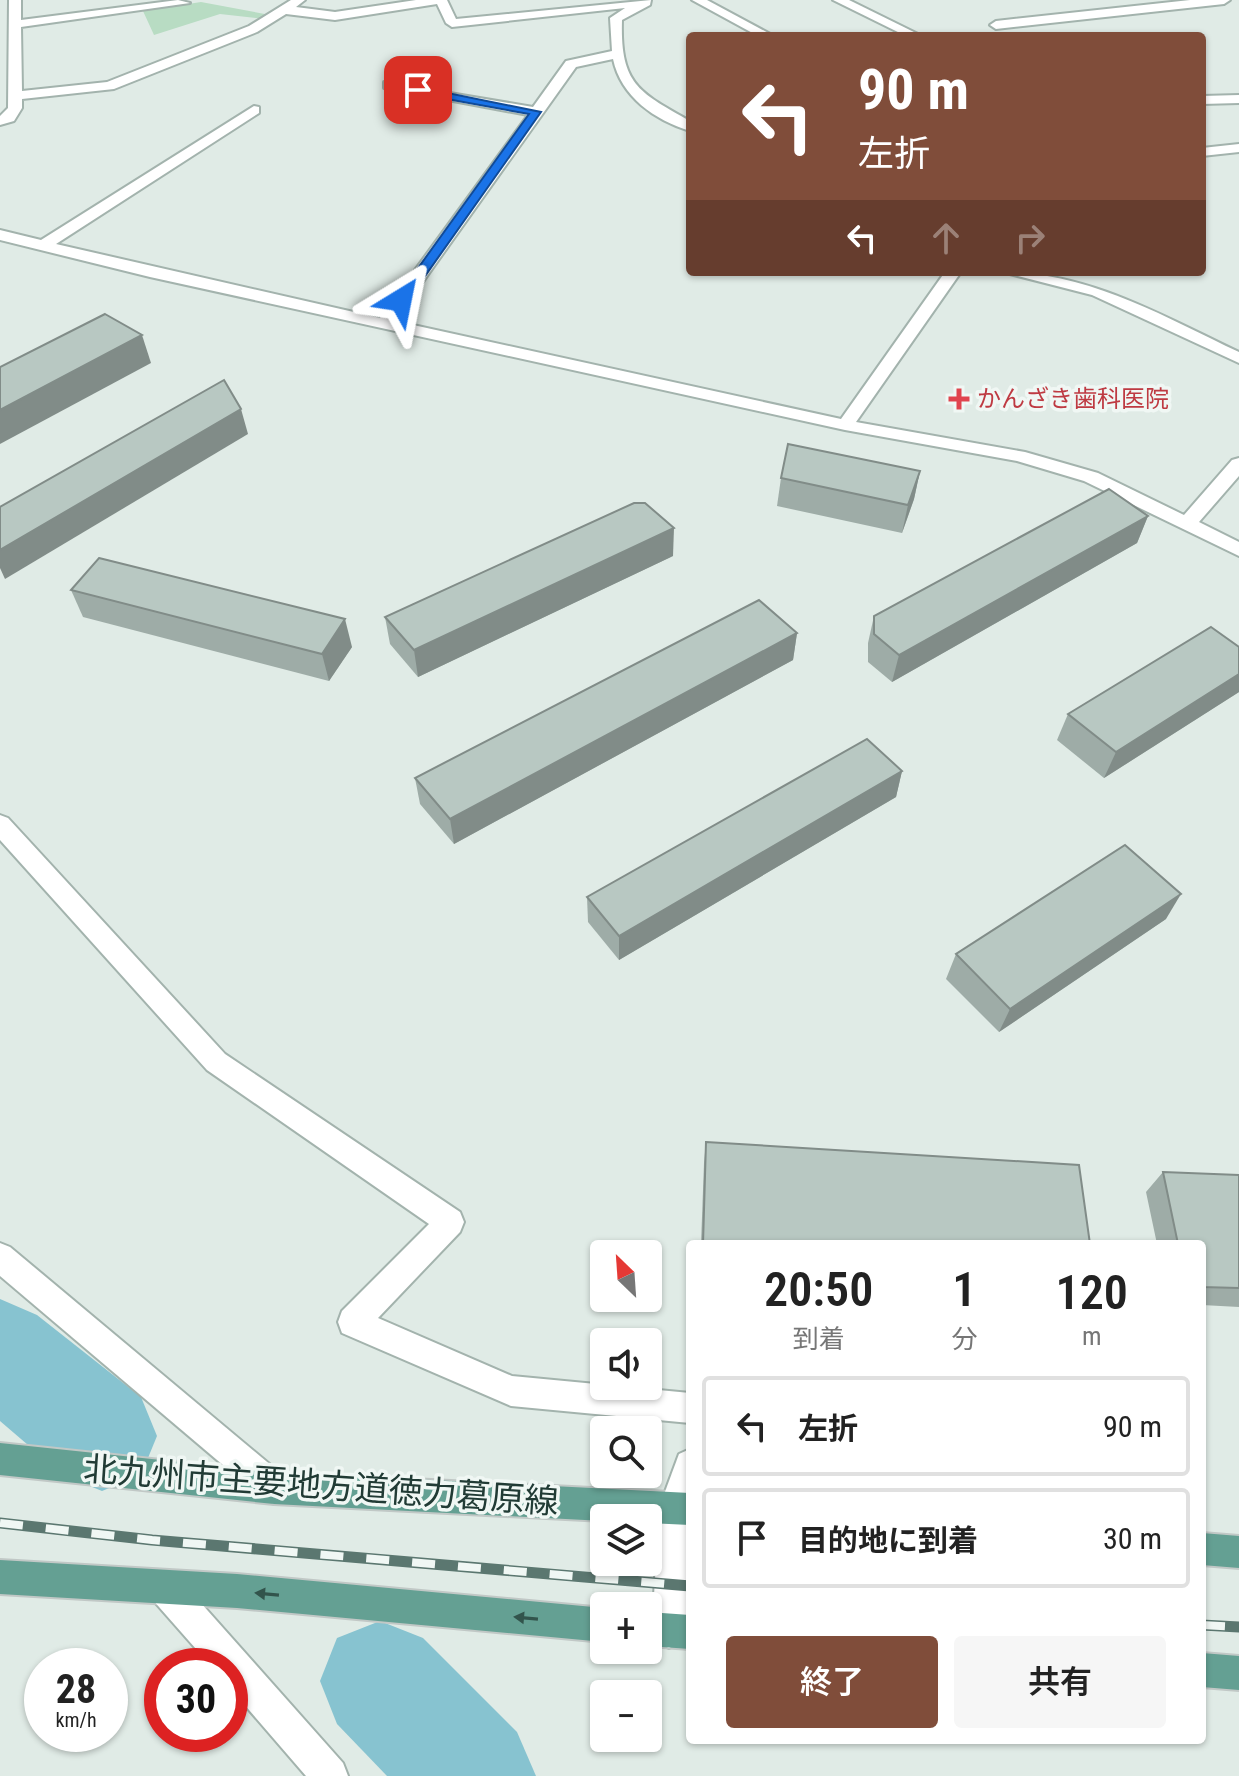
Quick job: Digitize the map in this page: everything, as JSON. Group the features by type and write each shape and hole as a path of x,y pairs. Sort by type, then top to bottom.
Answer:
{"main road":[{"name":"北九州市主要地方道徳力葛原線","path":"0,1459 274,1488 682,1509"},
{"path":"1206,1549 1239,1552"},
{"path":"0,1577 164,1587 590,1624"},
{"path":"1206,1670 1239,1673"}],"street":[{"path":"0,121 9,118 16,96 15,0"},
{"path":"16,96 109,86 253,29 299,0"},
{"path":"287,10 335,16 441,0 452,23 648,1"},
{"path":"698,0 760,32"},
{"path":"839,0 907,32"},
{"path":"996,25 1226,0 1239,9"},
{"path":"648,1 616,18 618,54 631,90 686,124"},
{"path":"0,18 16,20 184,3"},
{"path":"384,324 571,64 618,54"},
{"path":"389,85 535,112"},
{"path":"1206,100 1239,99"},
{"path":"43,246 254,110"},
{"path":"1206,152 1239,148"},
{"path":"0,235 384,324 845,425 1019,456 1091,477 1239,550"},
{"path":"845,425 950,276"},
{"path":"1028,276 1097,291 1239,358"},
{"path":"1188,523 1239,464"},
{"path":"0,824 216,1062 450,1222 353,1322 511,1391 686,1408"},
{"path":"0,1257 274,1488"},
{"path":"669,1631 686,1487"},
{"path":"164,1587 330,1776"}],"green space":[{"path":"201,2 270,15 264,19 220,14 154,35 143,11"}],"building":[{"path":"105,314 142,335 0,410 0,367"},
{"path":"224,380 241,409 0,550 0,507"},
{"path":"788,444 920,471 908,505 781,478"},
{"path":"1109,489 1148,516 899,655 874,634 874,616"},
{"path":"634,503 645,503 674,528 414,650 385,617"},
{"path":"99,558 345,619 322,654 71,590"},
{"path":"759,600 797,633 450,819 415,778"},
{"path":"1211,627 1239,647 1239,674 1116,752 1068,714"},
{"path":"867,739 902,771 619,936 587,897"},
{"path":"1125,845 1181,894 1010,1009 956,954"},
{"path":"706,1142 1079,1165 1089,1240 703,1240"},
{"path":"1163,1172 1239,1175 1239,1288 1206,1287 1206,1240 1177,1240"}],"waterway":[{"path":"0,1352 102,1436"},
{"path":"380,1681 473,1776"}],"railway":[{"path":"0,1523 152,1540 686,1586"},
{"path":"1206,1625 1239,1627"}],"place":[{"name":"かんざき歯科医院","path":"959,399"}],"route":[{"path":"401,300 535,112 418,90"}]}
